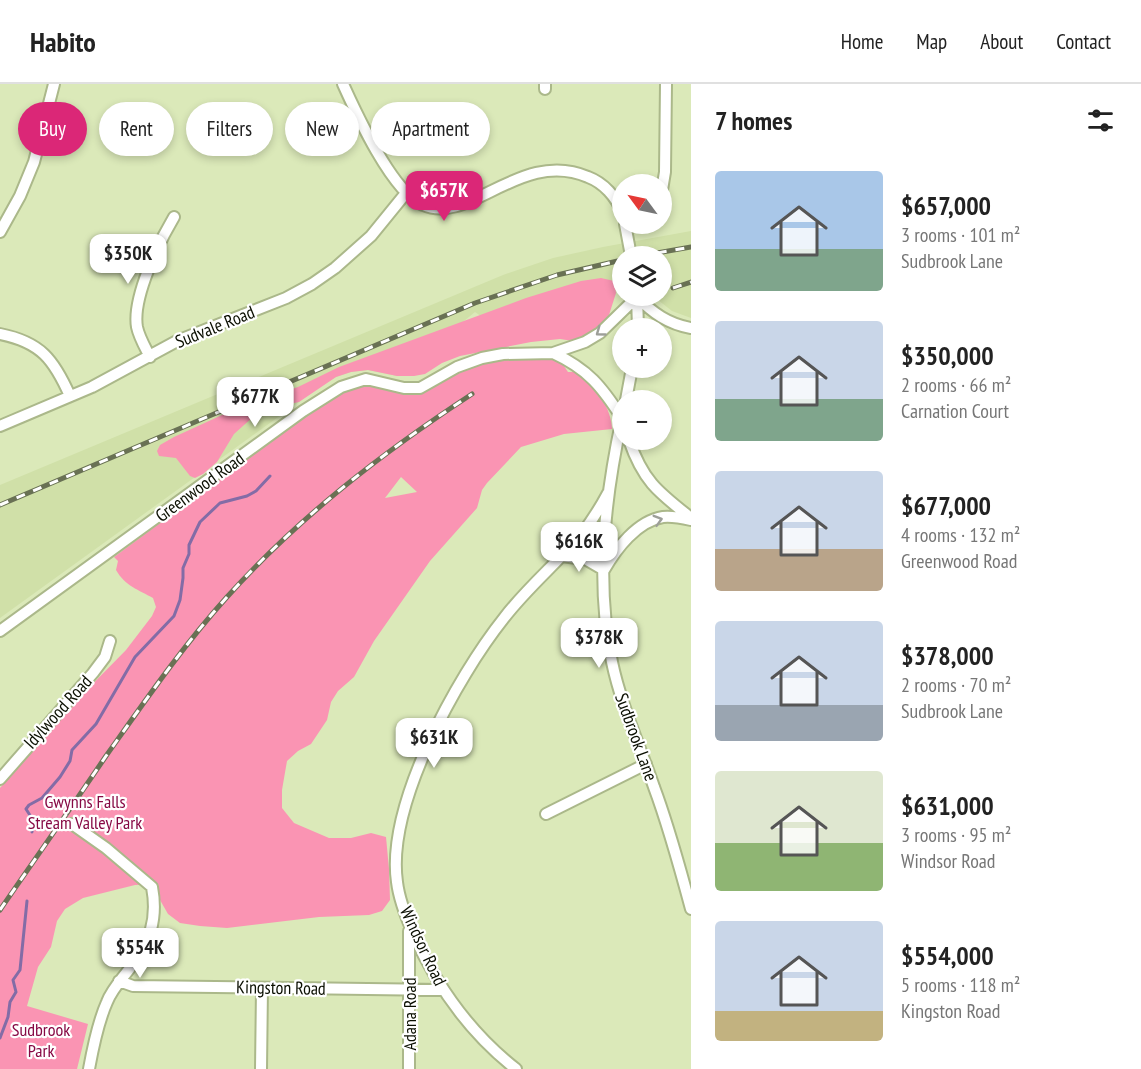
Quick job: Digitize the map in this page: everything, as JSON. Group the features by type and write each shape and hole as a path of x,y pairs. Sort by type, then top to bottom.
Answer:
{"street":[{"path":"0,232 20,196 34,162 54,84"},
{"path":"343,84 389,171 406,193 424,206 445,208 472,200 530,174 559,169 593,178 612,194"},
{"path":"665,174 666,84"},
{"name":"Sudvale Road","path":"0,426 118,374 177,341 270,305 312,284 371,236 406,193"},
{"path":"150,357 137,327 136,314 139,295 165,232 174,217"},
{"name":"Greenwood Road","path":"0,631 303,411 341,387 366,380 404,388 420,388 457,367 482,358 503,354 554,353 585,342 600,333 627,306"},
{"path":"647,306 678,326 691,328"},
{"path":"672,328 678,326"},
{"path":"0,334 15,337 40,350 53,363 70,396"},
{"path":"554,353 569,360 594,378 612,404"},
{"name":"Sudbrook Lane","path":"616,450 608,494 603,597 612,662 620,693 675,850 691,909"},
{"path":"633,450 645,476 669,501 691,519"},
{"name":"Windsor Road","path":"516,1069 498,1055 476,1032 443,990 409,924 396,881 397,840 402,818 426,750 441,716 475,657 510,610 581,534 608,494"},
{"path":"561,556 585,559 604,570 619,547 650,521 662,517 691,519"},
{"name":"Idylwood Road","path":"0,779 93,673 105,657 110,641"},
{"path":"546,814 646,764"},
{"path":"72,824 152,887 155,916 152,930 138,958 119,981 106,1003 89,1069"},
{"name":"Adana Road","path":"409,924 409,1069"},
{"name":"Kingston Road","path":"119,981 133,986 443,990"},
{"path":"261,1069 262,988"}],"shaded area":[{"path":"691,231 691,318 672,311 666,306 672,306 672,246 612,246 612,283 488,321 475,312 397,376 368,370 336,377 0,618 0,485 503,275 553,258 603,247"}],"green space":[{"path":"601,278 612,281 612,306 609,315 593,333 573,341 560,339 531,342 460,356 442,363 425,374 414,376 397,376 368,370 336,377 299,402 265,409 253,417 234,434 217,462 195,478 190,476 176,458 159,456 157,451 160,445 244,405 298,387 339,367 526,298 581,281"},
{"name":"Gwynns Falls Stream Valley Park","path":"526,358 560,360 568,372 576,372 596,389 606,405 612,429 564,434 521,447 487,483 482,490 477,508 430,561 374,641 354,677 338,691 331,702 327,720 311,744 298,751 287,761 282,790 282,808 294,823 329,838 351,838 371,833 386,837 390,900 382,911 369,915 319,917 227,928 180,923 168,914 160,900 158,884 135,885 83,898 65,909 57,921 51,947 38,967 27,1006 88,1024 77,1069 0,1069 0,788 69,708 126,650 152,616 156,607 153,598 124,580 116,570 118,561 114,557 306,415 344,391 367,385 412,394 422,393 460,371 482,362","holes":["401,477 417,492 385,498"]}],"waterway":[{"path":"32,832 33,820 26,809 42,798 60,777 70,761 72,750 96,724 135,657 174,616 180,600 183,568 189,554 189,545 200,522 220,503 247,496 256,491 270,476"},
{"path":"0,1038 8,1017 10,1002 16,992 13,980 20,970 27,901"}],"railway":[{"path":"672,250 691,247"},
{"path":"0,505 475,303 557,275 612,262"},
{"path":"673,288 691,282"},
{"path":"0,910 150,695 227,597 312,513 406,439 472,394"}],"park label":[{"name":"Sudbrook Park","path":"41,1040"}]}
